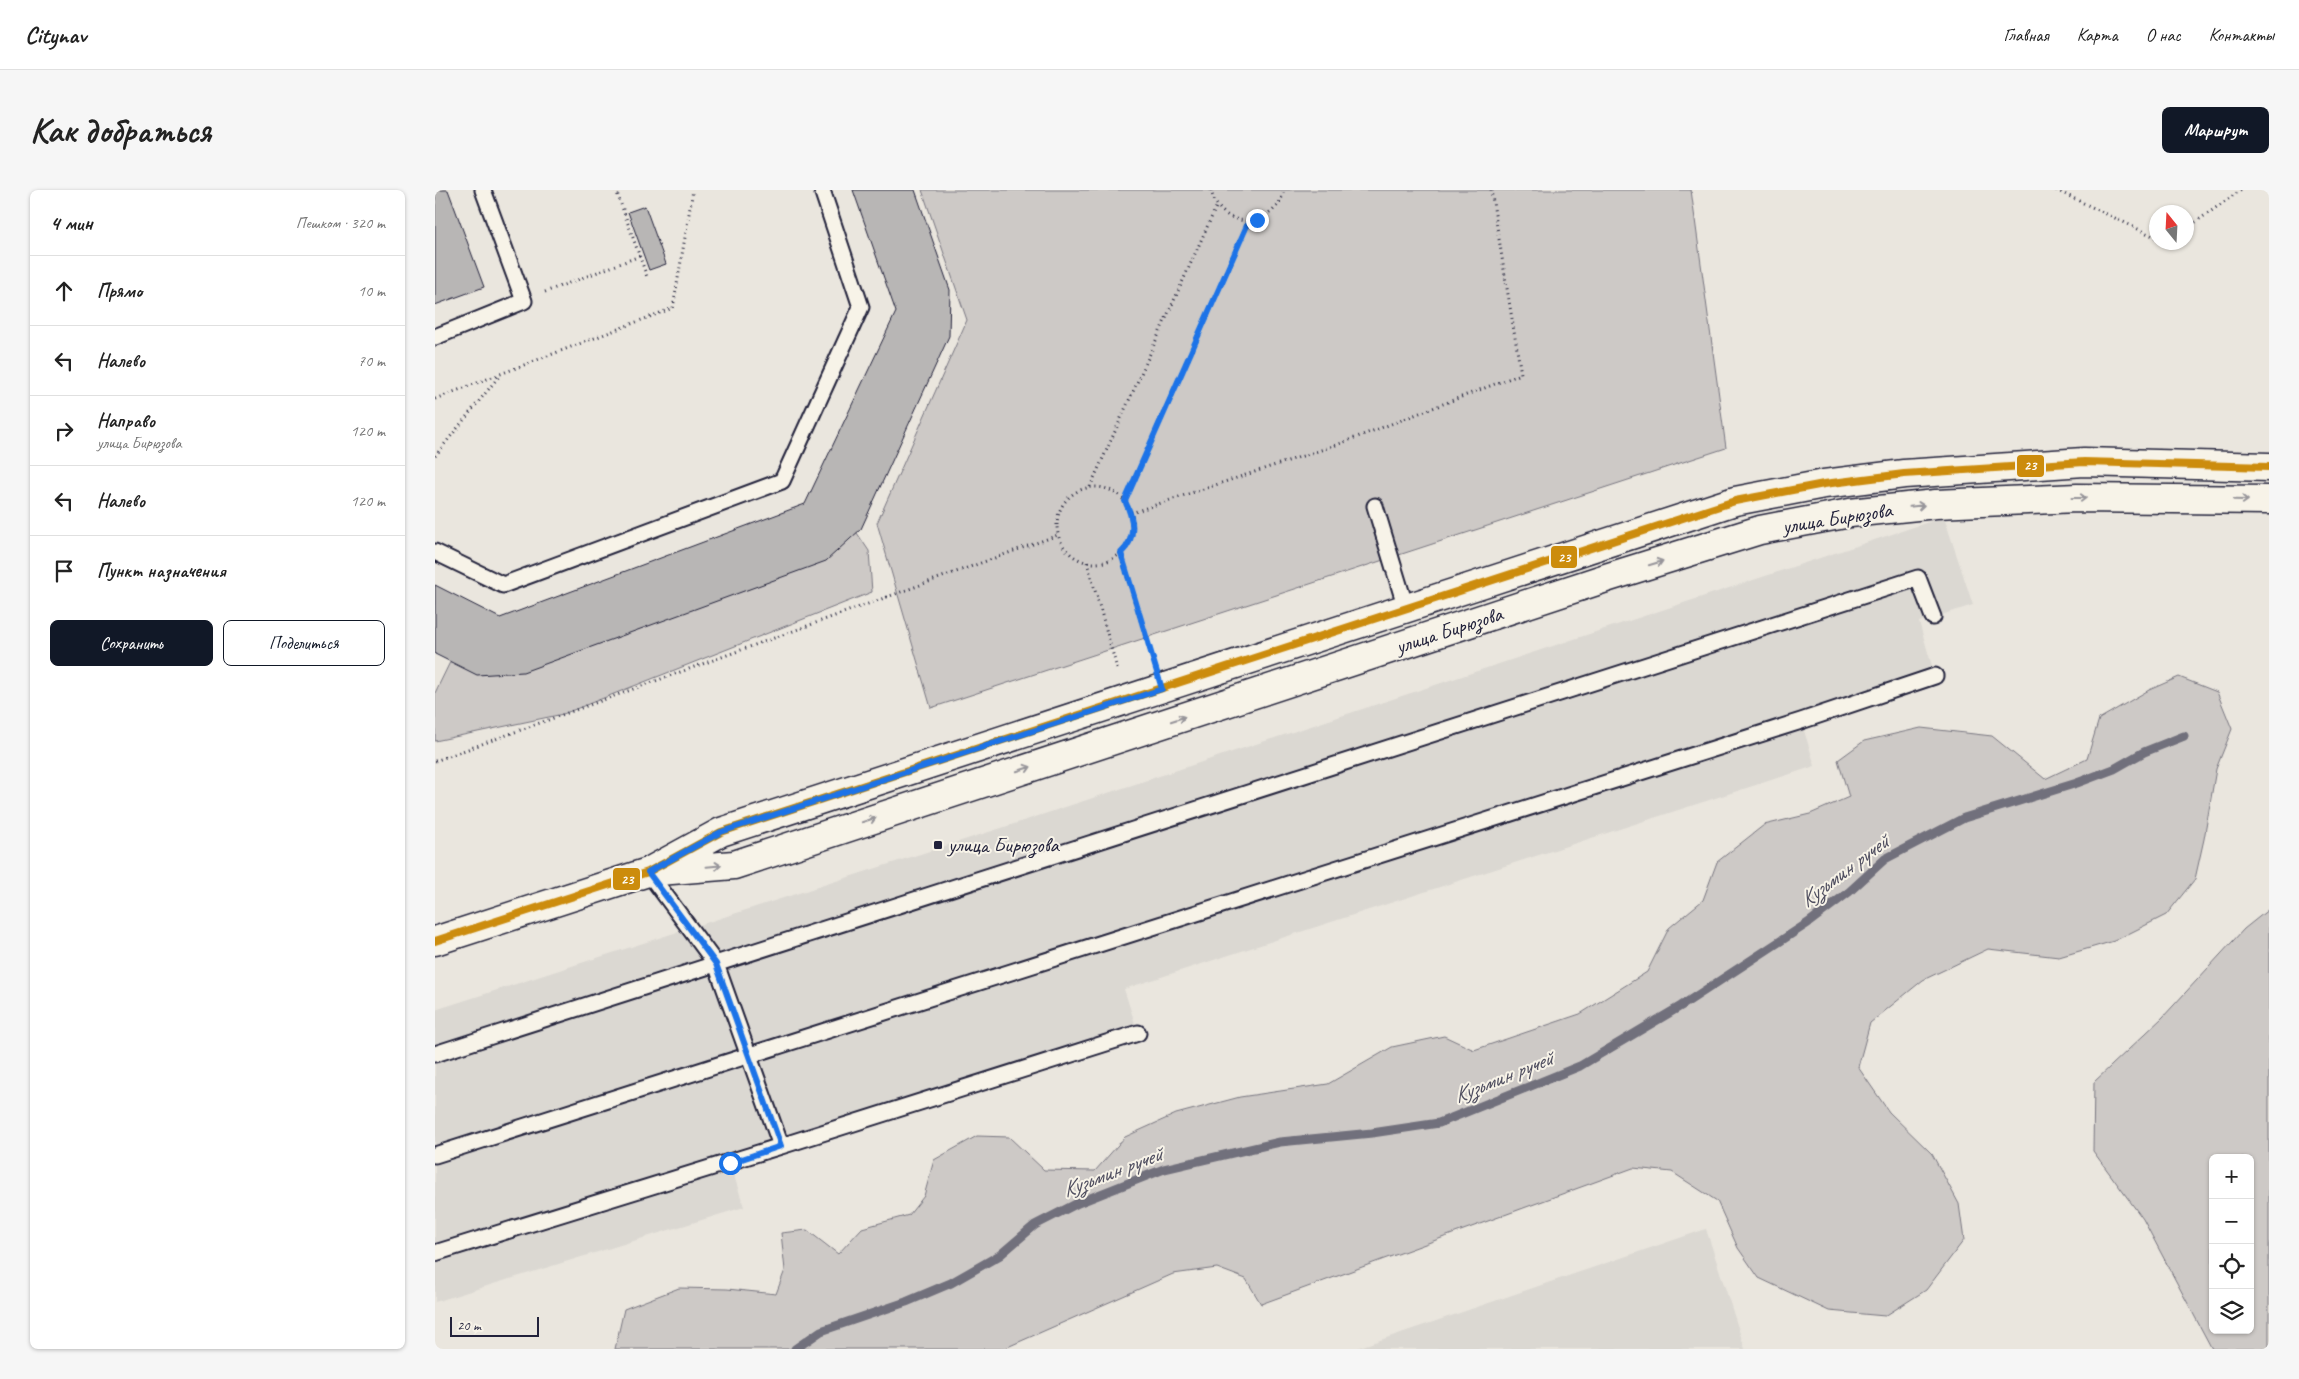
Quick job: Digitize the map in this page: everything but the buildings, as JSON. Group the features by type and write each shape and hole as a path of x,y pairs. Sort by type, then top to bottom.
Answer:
{"main road":[{"name":"улица Бирюзова","path":"435,941 648,872 721,832 1735,501 1824,484 1904,474 2084,462 2269,467"},
{"name":"улица Бирюзова","path":"648,872 734,865 1609,577 1760,530 1850,513 1937,504 2077,498 2269,500"}],"lane":[{"path":"435,336 524,301 483,190"},
{"path":"435,552 503,586 782,481 861,307 822,190"},
{"path":"1375,506 1406,608"},
{"path":"435,1054 1918,578 1933,617"},
{"path":"435,1155 1801,721 1935,676"},
{"path":"648,872 716,964 781,1146"},
{"path":"435,1253 1138,1034"}],"path":[{"path":"616,190 647,277"},
{"path":"435,399 673,308 693,190"},
{"path":"1211,190 1217,205 1233,218 1249,221 1268,216 1277,207 1284,190"},
{"path":"1131,513 1339,444 1521,374 1491,190"},
{"path":"2056,190 2149,234"},
{"path":"2194,223 2241,190"},
{"path":"1090,487 1217,205"},
{"path":"1125,501 1249,221"},
{"path":"524,301 640,256"},
{"path":"435,456 501,374"},
{"path":"1090,487 1109,490 1125,501 1131,513 1133,525 1131,537 1126,548 1121,553 1106,562 1087,562 1071,555 1063,546 1058,535 1057,522 1060,510 1067,499 1077,491 1090,487"},
{"path":"435,761 1058,535"},
{"path":"1121,553 1162,689"},
{"path":"1087,562 1127,700"}],"shaded area":[{"path":"922,190 1691,190 1726,448 931,708 877,523 967,320"},
{"path":"1944,517 1973,605 1919,622 1935,676 1801,721 1815,766 1124,989 1138,1033 730,1163 744,1207 435,1302 435,1010 1017,823"},
{"path":"855,530 869,551 872,592 563,714 435,741 435,693 452,658 508,648"},
{"path":"2179,677 2217,692 2232,729 2216,769 2195,879 2166,915 2114,941 2059,957 1988,949 1923,980 1870,1023 1858,1067 1889,1112 1932,1154 1959,1204 1964,1240 1926,1290 1885,1316 1829,1311 1759,1278 1738,1248 1717,1201 1672,1172 1633,1168 1261,1304 1246,1279 1217,1268 1173,1274 1003,1349 615,1349 624,1309 679,1288 727,1289 776,1294 785,1270 781,1233 807,1230 838,1254 862,1228 909,1215 924,1196 934,1160 977,1136 1009,1137 1044,1170 1095,1171 1125,1137 1176,1114 1240,1097 1328,1084 1392,1047 1444,1036 1474,1050 1580,1014 1647,972 1669,928 1703,900 1717,862 1764,825 1810,814 1849,797 1838,760 1864,741 1921,728 1992,736 2045,779 2087,759 2099,719 2149,690"},
{"path":"2269,909 2269,1349 2212,1349 2143,1219 2093,1151 2094,1082 2162,1018 2244,929"},
{"path":"1706,1229 1745,1349 1354,1349"}],"waterway":[{"name":"Кузьмин ручей","path":"795,1349 821,1331 906,1302 951,1283 1000,1255 1035,1225 1078,1203 1164,1169 1280,1142 1372,1133 1439,1123 1580,1066 1681,1006 1808,923 1849,892 1885,859 1964,818 2077,783 2114,769 2144,752 2184,736"}],"transit line":[{"name":"23","path":"435,941 648,872 721,832 1735,501 1824,484 1904,474 2084,462 2269,467"}],"place":[{"name":"улица Бирюзова","path":"938,845"}],"route":[{"path":"730,1163 781,1146 716,964 648,872 721,832 1162,689 1121,553 1126,548 1131,537 1133,525 1131,513 1125,501 1249,221 1257,220"}]}
